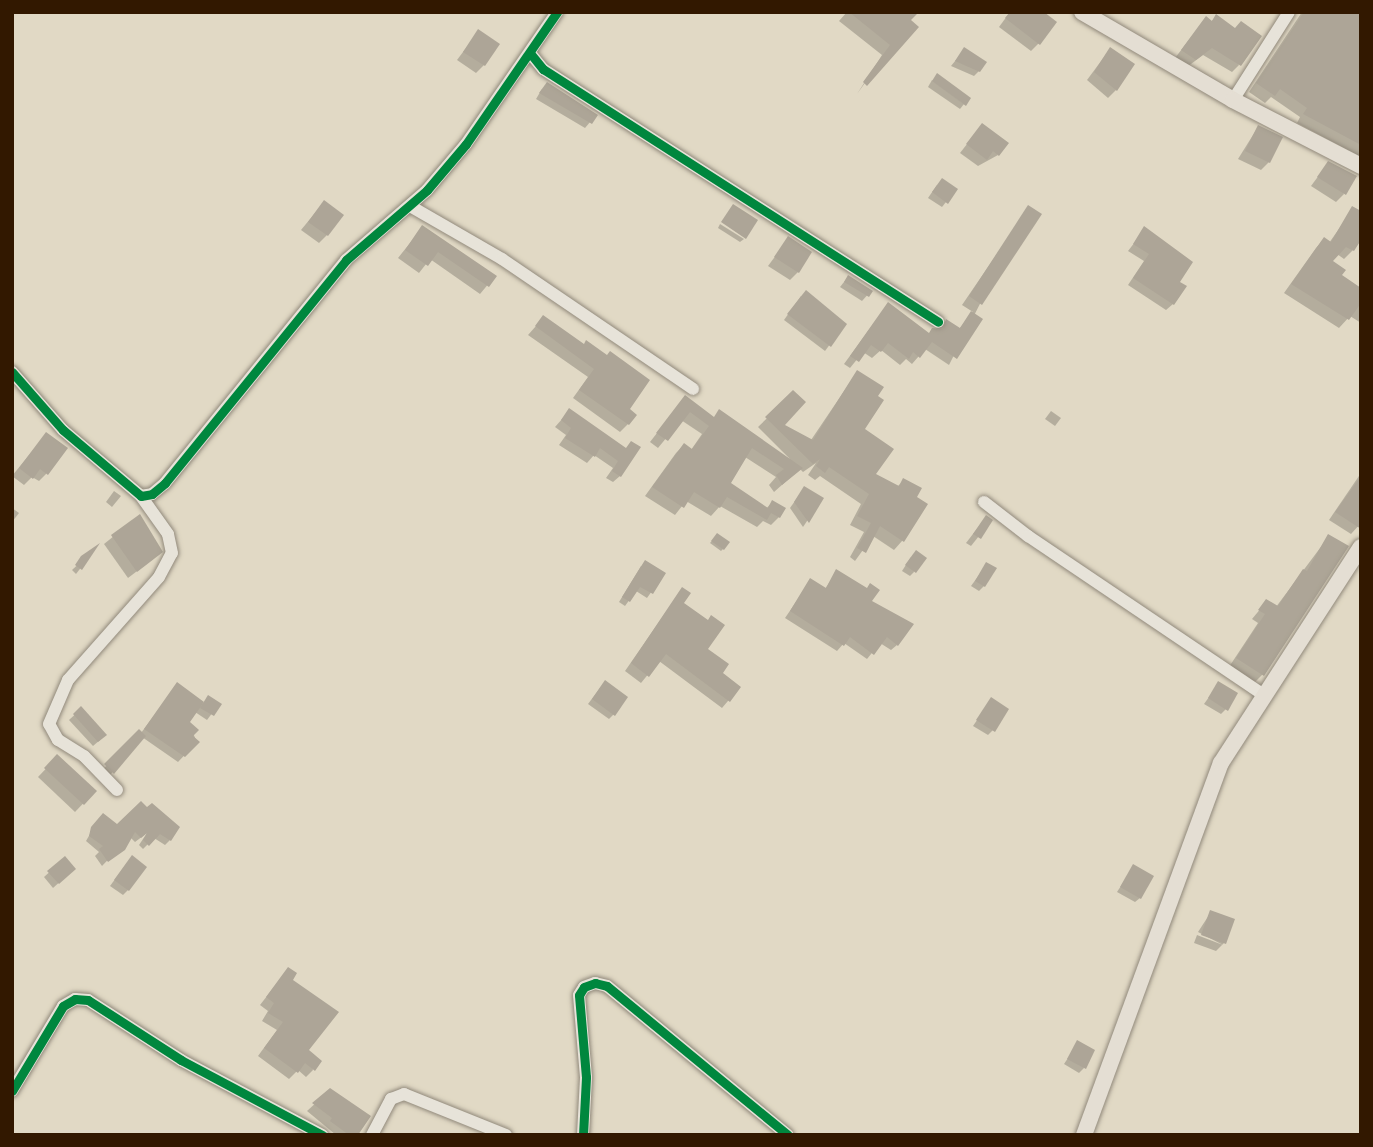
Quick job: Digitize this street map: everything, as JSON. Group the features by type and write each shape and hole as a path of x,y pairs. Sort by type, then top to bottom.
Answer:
{"main road":[{"path":"1082,12 1233,100 1361,166"},
{"path":"1084,1135 1210,786 1264,695 1361,547"}],"street":[{"path":"141,496 165,483 346,260 410,206 466,144 557,12"},
{"path":"1233,100 1290,12"},
{"path":"530,53 543,69 938,322"},
{"path":"410,206 502,260 693,389"},
{"path":"15,379 63,430 141,496 168,534 172,553 159,577 68,680 54,702 49,724 58,740 84,756 117,790"},
{"path":"984,502 1028,536 1264,695"},
{"path":"583,1135 586,1077 579,995 584,987 595,983 607,986 788,1135"},
{"path":"12,1091 63,1006 75,999 88,1000 181,1060 322,1135"},
{"path":"372,1135 391,1098 404,1094 506,1135"}],"building":[{"path":"849,12 919,12 911,20 919,27 867,86 863,82 890,45"},
{"path":"1010,12 1044,12 1057,22 1040,45 1005,18"},
{"path":"1304,12 1361,12 1361,145 1303,114 1307,108 1280,89 1275,96 1256,83"},
{"path":"1216,14 1235,28 1241,21 1262,36 1241,66 1212,48 1196,60 1181,50 1206,16 1212,21"},
{"path":"478,29 500,44 485,66 463,52"},
{"path":"964,47 987,62 980,72 955,61"},
{"path":"1110,47 1135,64 1117,91 1094,72"},
{"path":"937,73 971,98 966,106 932,81"},
{"path":"547,82 598,115 592,124 539,93"},
{"path":"982,123 1009,143 999,156 993,151 987,160 966,144"},
{"path":"1258,125 1283,137 1270,163 1245,151"},
{"path":"1328,161 1357,176 1346,195 1317,177"},
{"path":"942,178 958,189 948,204 932,192"},
{"path":"324,200 344,215 328,236 308,222"},
{"path":"733,204 758,220 746,239 721,222"},
{"path":"1028,205 1042,214 982,305 969,296"},
{"path":"1352,206 1361,211 1361,240 1354,251 1346,247 1333,261 1346,270 1342,275 1361,288 1361,303 1349,320 1291,284 1324,237 1331,242"},
{"path":"422,225 497,276 489,287 438,252 428,266 405,250"},
{"path":"1144,226 1193,262 1180,282 1187,286 1174,305 1133,278 1149,254 1133,244"},
{"path":"788,236 812,252 799,273 774,257"},
{"path":"848,275 873,291 869,297 844,282"},
{"path":"806,290 847,324 831,347 787,314"},
{"path":"888,302 929,333 932,328 943,329 946,319 960,328 971,311 983,319 957,359 932,342 920,358 913,352 909,359 888,343 881,352 871,345 859,362 850,356"},
{"path":"543,315 584,344 586,340 607,355 610,351 650,380 630,409 637,415 629,425 579,390 594,369 535,326"},
{"path":"857,370 884,387 878,396 884,400 865,429 894,449 876,474 899,486 903,478 922,488 917,497 928,504 904,542 880,526 866,553 857,548 871,523 857,516 869,494 829,467 825,473 816,466 820,459 813,464 765,417 793,390 806,402 785,425 813,440"},
{"path":"685,395 714,417 719,409 803,468 782,485 776,475 784,469 752,448 731,483 768,508 772,500 786,508 780,518 771,513 767,520 727,497 720,508 694,492 684,508 652,487 684,443 692,449 709,426 690,412 668,441 656,433"},
{"path":"569,408 626,448 631,441 641,447 621,477 612,471 618,461 600,448 595,457 565,438 571,428 561,420"},
{"path":"46,432 68,448 48,475 40,469 33,479 19,468"},
{"path":"1361,476 1361,529 1335,512"},
{"path":"804,486 824,498 809,523 794,502"},
{"path":"140,514 163,552 137,572 111,535"},
{"path":"986,515 993,520 981,539 973,534"},
{"path":"717,533 730,542 724,550 711,541"},
{"path":"1328,534 1349,546 1264,676 1236,658 1265,614 1258,610 1266,599 1278,606 1303,569 1307,571"},
{"path":"100,543 82,570 75,565 81,556"},
{"path":"916,550 927,558 916,573 905,565"},
{"path":"645,560 666,573 653,594 640,587 630,602 622,597"},
{"path":"986,562 997,568 985,587 975,581"},
{"path":"836,569 867,588 870,583 880,590 872,601 914,624 898,646 887,637 874,655 850,637 844,646 790,611 810,578 826,588"},
{"path":"682,587 691,593 684,603 708,620 711,615 725,625 708,649 729,664 723,673 741,687 730,702 666,654 649,677 631,663"},
{"path":"605,680 628,697 615,716 592,699"},
{"path":"1218,681 1238,693 1228,711 1208,698"},
{"path":"177,682 204,702 190,722 199,730 193,736 200,742 185,757 144,729"},
{"path":"208,695 222,704 214,716 200,708"},
{"path":"991,697 1009,709 995,732 976,720"},
{"path":"81,706 107,735 98,742 73,714"},
{"path":"139,729 146,736 114,774 104,764"},
{"path":"57,754 97,791 84,805 44,768"},
{"path":"141,801 147,807 152,803 180,827 171,841 160,834 149,846 143,840 147,833 141,838 135,832 125,850 108,862 99,849 103,846 89,836 91,827 103,813 117,824"},
{"path":"132,855 147,867 129,891 114,880"},
{"path":"65,856 76,869 59,884 47,871"},
{"path":"1133,864 1154,876 1141,899 1120,887"},
{"path":"1210,910 1235,919 1226,944 1201,935"},
{"path":"288,967 297,973 293,980 339,1012 309,1050 322,1061 315,1071 305,1063 298,1073 264,1048 283,1022 268,1013 274,1003 266,997"},
{"path":"1077,1040 1095,1050 1086,1069 1067,1059"},
{"path":"330,1088 371,1116 358,1135 349,1135 312,1103"}],"cycle path":[{"path":"12,372 63,430 141,496 152,494 165,483 346,260 427,190 466,144 557,12"},
{"path":"530,53 543,69 938,322"},
{"path":"583,1135 586,1077 579,995 584,987 595,983 607,986 788,1135"},
{"path":"12,1091 63,1006 75,999 88,1000 181,1060 322,1135"}]}
